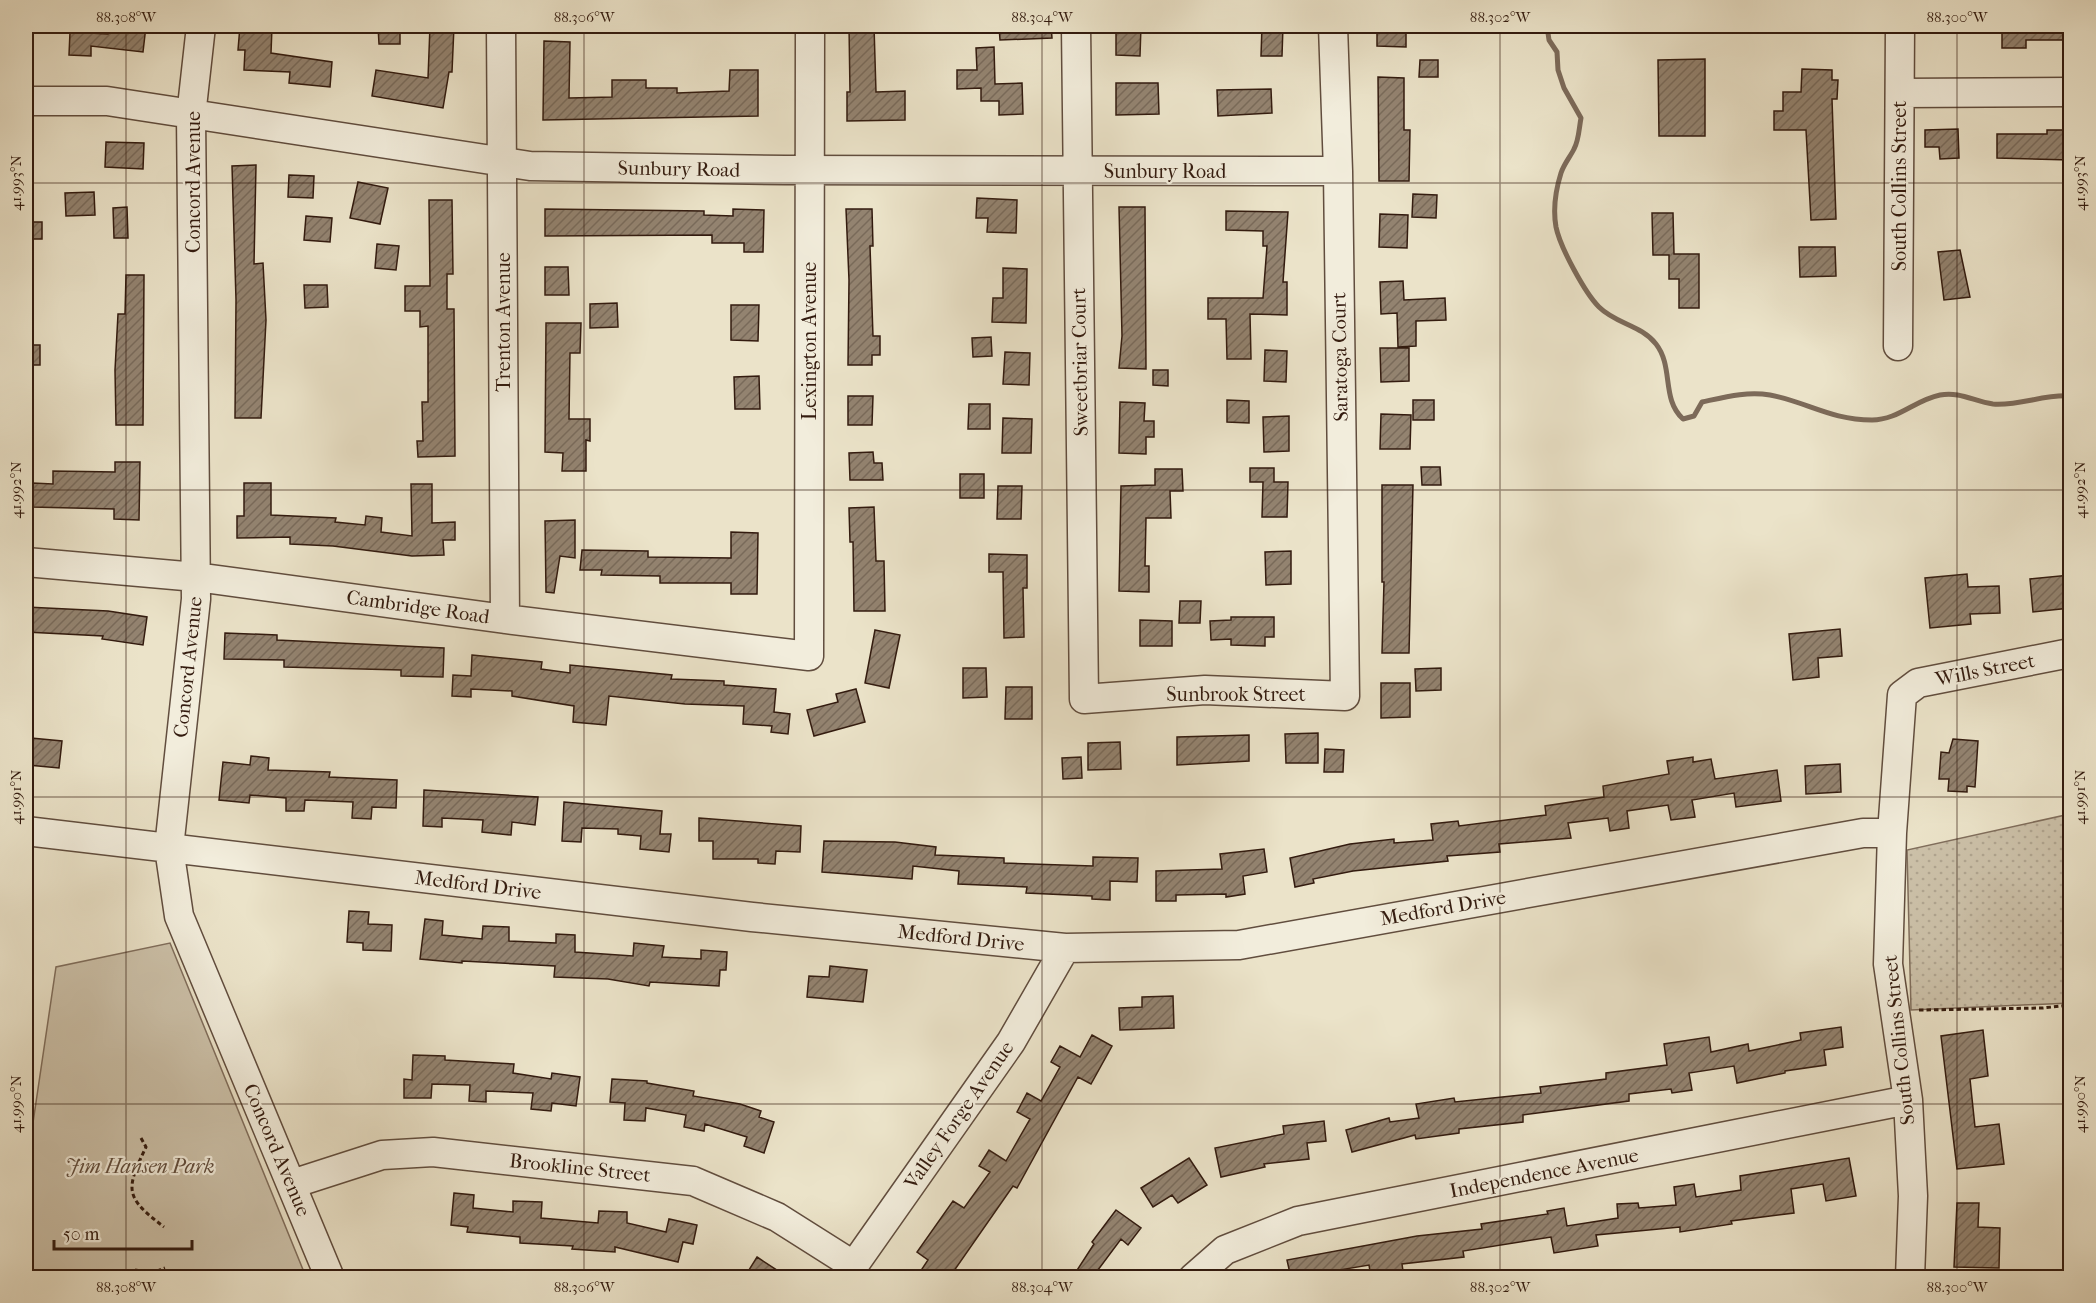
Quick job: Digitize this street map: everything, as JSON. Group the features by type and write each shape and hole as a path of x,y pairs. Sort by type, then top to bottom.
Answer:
{"street":[{"name":"Concord Avenue","path":"201,26 191,116 196,577 169,848 179,916 330,1278"},
{"name":"Trenton Avenue","path":"501,26 505,619"},
{"name":"Lexington Avenue","path":"809,656 810,26"},
{"name":"Sweetbriar Court","path":"1076,26 1084,699"},
{"name":"Saratoga Court","path":"1333,26 1338,171 1345,689"},
{"name":"South Collins Street","path":"1898,346 1900,26"},
{"path":"1900,93 2070,92"},
{"name":"Sunbury Road","path":"26,101 107,101 502,164 810,170 1338,171"},
{"name":"Cambridge Road","path":"26,562 196,577 505,619 809,656"},
{"name":"Wills Street","path":"1902,694 1918,683 2070,653"},
{"name":"Sunbrook Street","path":"1084,699 1205,690 1345,696 1345,689"},
{"name":"South Collins Street","path":"1902,694 1892,834 1888,964 1908,1100 1913,1196 1910,1278"},
{"name":"Medford Drive","path":"26,831 752,917 1065,948 1239,945 1863,834 1892,834"},
{"name":"Valley Forge Avenue","path":"849,1271 1011,1042 1065,948"},
{"name":"Independence Avenue","path":"1193,1278 1226,1250 1298,1221 1908,1100"},
{"name":"Brookline Street","path":"292,1184 382,1155 433,1152 693,1181 777,1217 849,1271"}],"path":[{"path":"1911,1010 2043,1008 2070,1005"},
{"path":"141,1138 146,1147 132,1179 132,1192 137,1206 164,1227"},
{"path":"135,1270 152,1273 165,1268"}],"green space":[{"path":"2070,814 2070,1003 1911,1010 1907,850"},
{"name":"Jim Hansen Park","path":"170,943 306,1277 26,1277 26,1170 56,967"}],"building":[{"path":"110,26 146,26 143,52 91,46 91,56 69,55 70,32 108,34"},
{"path":"240,26 272,27 271,53 332,62 330,87 289,83 290,72 244,70 245,50 238,50"},
{"path":"378,26 400,26 400,44 379,44"},
{"path":"430,26 454,26 452,72 449,72 443,108 372,96 376,70 428,78"},
{"path":"849,26 874,26 876,92 905,91 905,120 847,121 847,92 850,92"},
{"path":"999,26 1051,26 1052,38 1000,40"},
{"path":"1116,26 1141,26 1140,56 1116,55"},
{"path":"1262,26 1283,26 1282,56 1261,56"},
{"path":"1377,26 1406,26 1406,47 1377,46"},
{"path":"2002,26 2070,26 2070,40 2026,40 2026,48 2002,48"},
{"path":"544,41 570,42 569,98 612,97 612,80 646,80 646,88 677,88 677,93 729,91 730,70 758,70 758,116 543,120"},
{"path":"994,47 995,84 1022,83 1023,114 999,115 999,101 981,101 981,88 957,89 957,70 977,70 976,48"},
{"path":"1705,59 1705,136 1659,136 1658,60"},
{"path":"1420,60 1438,60 1438,77 1419,77"},
{"path":"1802,69 1832,70 1832,80 1838,80 1837,99 1832,99 1836,219 1811,220 1806,130 1774,130 1774,111 1783,111 1783,92 1801,92"},
{"path":"1378,77 1404,78 1404,130 1410,130 1409,181 1379,181"},
{"path":"1116,83 1158,83 1159,114 1116,115"},
{"path":"1271,89 1272,113 1218,116 1217,90"},
{"path":"1958,129 1959,158 1940,159 1939,147 1925,147 1925,130"},
{"path":"2047,130 2070,130 2070,160 1997,158 1997,134 2047,134"},
{"path":"106,142 144,143 143,169 105,167"},
{"path":"256,165 254,264 263,263 266,320 261,418 235,418 236,300 232,166"},
{"path":"289,175 314,176 313,198 288,197"},
{"path":"358,182 388,188 380,224 350,218"},
{"path":"94,192 95,215 66,216 65,193"},
{"path":"1413,194 1437,195 1436,218 1412,217"},
{"path":"977,198 1017,200 1016,233 987,232 988,218 976,218"},
{"path":"429,200 452,200 453,274 447,274 447,309 454,309 455,456 418,457 417,441 423,441 422,402 428,402 428,326 420,327 420,311 405,311 405,286 430,286"},
{"path":"127,207 128,238 114,238 113,208"},
{"path":"1119,207 1145,207 1146,369 1119,368 1122,336"},
{"path":"545,209 704,211 704,215 733,216 733,209 764,210 763,252 744,252 744,243 712,243 712,235 545,236"},
{"path":"846,209 872,209 873,246 870,246 873,336 880,336 880,355 872,355 872,365 848,365 849,280"},
{"path":"1226,211 1288,212 1283,282 1287,282 1287,315 1250,314 1251,359 1227,359 1226,319 1208,319 1208,298 1263,298 1267,246 1263,246 1263,231 1226,230"},
{"path":"1652,213 1673,213 1674,254 1699,254 1699,308 1679,308 1679,279 1669,279 1669,255 1653,255"},
{"path":"1380,214 1408,215 1407,248 1379,247"},
{"path":"306,216 332,218 330,242 304,240"},
{"path":"26,222 42,222 42,239 26,239"},
{"path":"377,244 399,246 396,270 375,268"},
{"path":"1799,247 1835,247 1836,276 1800,277"},
{"path":"1960,250 1970,297 1944,300 1938,252"},
{"path":"545,267 568,267 569,295 545,295"},
{"path":"1003,268 1027,269 1026,323 992,322 993,298 1003,298"},
{"path":"126,275 144,275 143,425 116,425 115,370 118,314 125,314"},
{"path":"1403,281 1404,300 1445,298 1446,320 1416,321 1416,346 1398,347 1397,313 1381,314 1380,282"},
{"path":"304,285 327,285 328,307 305,308"},
{"path":"617,303 618,327 590,328 590,304"},
{"path":"731,305 759,305 758,341 731,340"},
{"path":"546,323 581,323 580,353 570,353 569,419 590,419 590,441 586,440 586,471 562,471 563,453 545,452"},
{"path":"991,337 992,356 973,357 972,338"},
{"path":"26,345 40,345 40,365 26,365"},
{"path":"1380,348 1409,348 1409,381 1381,382"},
{"path":"1265,350 1287,351 1286,382 1264,381"},
{"path":"1005,352 1030,353 1029,385 1003,384"},
{"path":"1153,370 1168,370 1168,386 1153,385"},
{"path":"759,376 760,409 735,409 734,377"},
{"path":"848,396 873,396 872,425 848,425"},
{"path":"1227,400 1249,401 1249,423 1227,422"},
{"path":"1413,400 1434,400 1434,420 1413,420"},
{"path":"1120,402 1145,403 1144,421 1154,421 1154,437 1146,437 1146,454 1119,453"},
{"path":"969,404 990,404 990,429 968,429"},
{"path":"1381,414 1411,415 1410,449 1380,449"},
{"path":"1289,416 1289,451 1264,452 1263,417"},
{"path":"1003,418 1032,419 1031,453 1002,453"},
{"path":"873,452 874,463 882,463 883,480 850,480 849,453"},
{"path":"115,462 140,462 139,520 114,519 114,509 32,507 33,483 53,484 53,471 115,472"},
{"path":"1421,467 1440,467 1441,485 1422,485"},
{"path":"1250,468 1274,468 1274,482 1288,482 1287,517 1262,517 1263,482 1250,482"},
{"path":"1155,469 1182,469 1183,491 1170,491 1171,518 1146,518 1145,566 1149,566 1149,592 1119,591 1121,486 1155,485"},
{"path":"960,474 984,474 984,498 960,498"},
{"path":"244,483 271,483 271,515 336,518 335,522 365,525 366,516 382,518 381,532 412,536 411,484 432,484 432,523 455,522 455,540 443,540 444,555 412,556 333,546 290,544 290,537 237,538 237,516 244,516"},
{"path":"1382,485 1413,485 1409,653 1382,653 1384,582 1382,582"},
{"path":"998,486 1022,486 1021,519 997,519"},
{"path":"874,507 876,561 884,561 885,611 854,611 853,542 850,542 849,508"},
{"path":"575,520 575,558 560,556 554,593 546,592 545,521"},
{"path":"731,532 758,533 757,594 731,594 731,583 660,583 660,576 601,575 602,570 580,570 582,550 648,551 648,557 731,558"},
{"path":"1291,551 1291,584 1266,585 1265,552"},
{"path":"989,554 1027,555 1027,588 1023,588 1024,637 1004,638 1003,572 989,572"},
{"path":"1967,574 1968,587 1999,586 2000,613 1970,614 1971,624 1930,628 1925,578"},
{"path":"2070,575 2070,608 2033,612 2030,579"},
{"path":"1180,601 1201,601 1200,623 1179,623"},
{"path":"26,607 108,611 147,617 143,645 102,639 103,636 26,632"},
{"path":"1231,617 1274,617 1274,637 1265,637 1265,646 1231,645 1231,639 1211,640 1210,621 1231,620"},
{"path":"1140,620 1172,621 1172,646 1140,646"},
{"path":"1840,629 1842,656 1818,658 1819,677 1793,680 1789,634"},
{"path":"875,630 900,635 889,688 865,683"},
{"path":"225,633 277,635 277,640 444,648 443,677 401,676 401,670 284,667 284,660 224,659"},
{"path":"472,655 542,662 541,669 570,673 570,665 672,675 671,679 724,681 724,685 776,689 774,712 790,714 788,734 771,732 772,726 743,724 744,706 685,704 609,696 606,725 573,722 574,706 512,696 512,691 471,689 471,697 452,696 453,675 471,676"},
{"path":"963,668 986,668 987,697 963,698"},
{"path":"1441,668 1441,690 1416,691 1415,669"},
{"path":"1381,683 1410,683 1410,717 1381,718"},
{"path":"1006,687 1032,687 1032,719 1005,719"},
{"path":"856,689 865,722 814,736 807,710 838,702 836,694"},
{"path":"1318,733 1318,763 1286,763 1285,734"},
{"path":"1249,735 1249,761 1177,765 1177,737"},
{"path":"31,738 62,741 59,768 28,765"},
{"path":"1953,739 1978,741 1975,787 1967,786 1967,792 1948,791 1949,779 1939,779 1941,752 1949,753"},
{"path":"1120,742 1121,769 1088,770 1088,743"},
{"path":"1325,749 1344,750 1343,772 1324,772"},
{"path":"251,756 269,758 268,770 330,772 329,777 397,780 396,808 372,807 371,819 352,818 353,802 305,800 304,811 286,811 286,798 250,795 249,803 219,800 223,762 250,765"},
{"path":"1081,757 1082,778 1063,779 1062,758"},
{"path":"1693,757 1693,762 1711,759 1715,779 1777,770 1781,801 1736,807 1734,793 1692,800 1695,817 1671,820 1668,805 1627,811 1629,828 1610,831 1608,818 1568,823 1571,838 1499,844 1500,852 1447,856 1448,861 1353,871 1313,879 1314,883 1295,887 1290,858 1350,844 1394,839 1394,843 1433,840 1431,824 1458,821 1459,826 1546,815 1545,806 1604,797 1603,786 1669,774 1667,761"},
{"path":"1840,764 1841,792 1806,794 1805,766"},
{"path":"424,790 538,797 535,825 512,822 511,835 482,832 483,820 442,818 442,827 423,826"},
{"path":"564,802 662,811 660,834 671,834 669,852 640,849 641,836 618,834 618,829 582,828 581,842 562,841"},
{"path":"699,818 801,826 800,852 776,851 775,864 758,863 758,859 713,859 713,841 699,841"},
{"path":"824,841 895,842 936,847 935,855 1004,858 1004,863 1093,866 1093,857 1138,858 1137,882 1110,881 1110,900 1092,899 1092,896 1026,893 1027,887 958,884 959,871 913,866 912,879 822,872"},
{"path":"1264,849 1267,872 1243,876 1245,894 1226,897 1226,894 1176,895 1176,901 1156,901 1156,871 1222,869 1220,854"},
{"path":"349,911 369,912 368,924 392,925 391,951 363,950 363,943 347,942"},
{"path":"425,919 443,921 442,935 482,939 483,926 509,927 509,941 556,943 556,934 575,935 575,952 633,956 634,943 664,946 662,957 701,959 701,950 727,952 726,970 720,970 719,986 650,982 649,986 608,979 554,977 555,966 462,961 462,963 420,959"},
{"path":"830,966 867,970 863,1002 807,997 809,976 829,977"},
{"path":"1173,996 1174,1028 1120,1030 1119,1008 1142,1007 1142,997"},
{"path":"1841,1027 1843,1047 1824,1050 1826,1065 1785,1071 1785,1073 1737,1083 1734,1066 1689,1073 1692,1090 1672,1093 1671,1089 1629,1094 1629,1101 1523,1115 1523,1122 1459,1129 1459,1133 1416,1139 1415,1135 1352,1152 1346,1130 1389,1118 1390,1122 1419,1118 1416,1104 1454,1098 1455,1102 1541,1093 1540,1087 1606,1079 1606,1073 1667,1065 1664,1044 1709,1037 1711,1052 1748,1044 1749,1051 1801,1040 1800,1033"},
{"path":"1983,1030 1988,1076 1970,1079 1975,1127 1999,1124 2004,1164 1957,1169 1941,1036"},
{"path":"1092,1035 1112,1046 1091,1084 1078,1077 1017,1188 1013,1186 949,1278 916,1278 928,1260 917,1252 953,1201 964,1208 990,1172 979,1166 989,1150 1006,1161 1030,1119 1017,1112 1027,1093 1041,1101 1060,1067 1051,1062 1060,1046 1080,1057"},
{"path":"413,1055 445,1056 445,1060 514,1064 513,1073 551,1079 552,1073 580,1077 576,1106 552,1103 551,1111 531,1109 533,1093 486,1091 486,1102 469,1101 470,1085 432,1084 431,1098 404,1098 404,1079 412,1080"},
{"path":"612,1079 647,1081 647,1083 694,1091 693,1096 740,1104 761,1111 759,1117 774,1122 764,1153 744,1146 747,1137 705,1124 704,1131 684,1127 686,1115 646,1108 645,1121 624,1120 625,1103 610,1102"},
{"path":"1324,1121 1326,1141 1307,1143 1309,1159 1264,1164 1265,1167 1221,1177 1215,1148 1284,1134 1283,1126"},
{"path":"1189,1158 1207,1185 1178,1203 1172,1195 1153,1207 1141,1188"},
{"path":"1849,1158 1856,1196 1826,1201 1823,1184 1791,1189 1794,1213 1731,1221 1732,1224 1680,1232 1680,1227 1596,1235 1598,1246 1554,1253 1551,1237 1463,1251 1464,1257 1402,1264 1404,1278 1371,1278 1369,1265 1333,1271 1334,1276 1326,1278 1291,1278 1287,1260 1417,1236 1482,1229 1481,1224 1548,1214 1547,1211 1564,1208 1567,1226 1618,1218 1617,1204 1638,1203 1639,1208 1676,1205 1674,1187 1694,1184 1696,1197 1741,1190 1740,1176"},
{"path":"454,1193 474,1195 473,1208 513,1212 513,1201 542,1202 541,1218 598,1223 599,1211 627,1212 627,1223 666,1232 669,1219 697,1225 693,1244 683,1242 678,1262 615,1247 615,1252 572,1249 573,1246 520,1243 520,1237 467,1232 468,1227 451,1225"},
{"path":"1957,1203 1979,1203 1978,1227 2000,1228 1999,1268 1954,1267"},
{"path":"1116,1210 1141,1228 1128,1245 1121,1239 1092,1278 1072,1278 1094,1244 1092,1242"},
{"path":"757,1257 789,1278 744,1278"}],"waterway":[{"path":"1547,26 1549,40 1557,52 1558,70 1564,88 1581,118 1576,145 1562,170 1558,186 1555,214 1558,236 1580,281 1599,307 1643,333 1656,344 1665,363 1672,402 1683,419 1694,416 1702,402 1744,394 1770,395 1831,414 1872,420 1890,417 1922,401 1947,394 1993,404 2070,396"}]}
